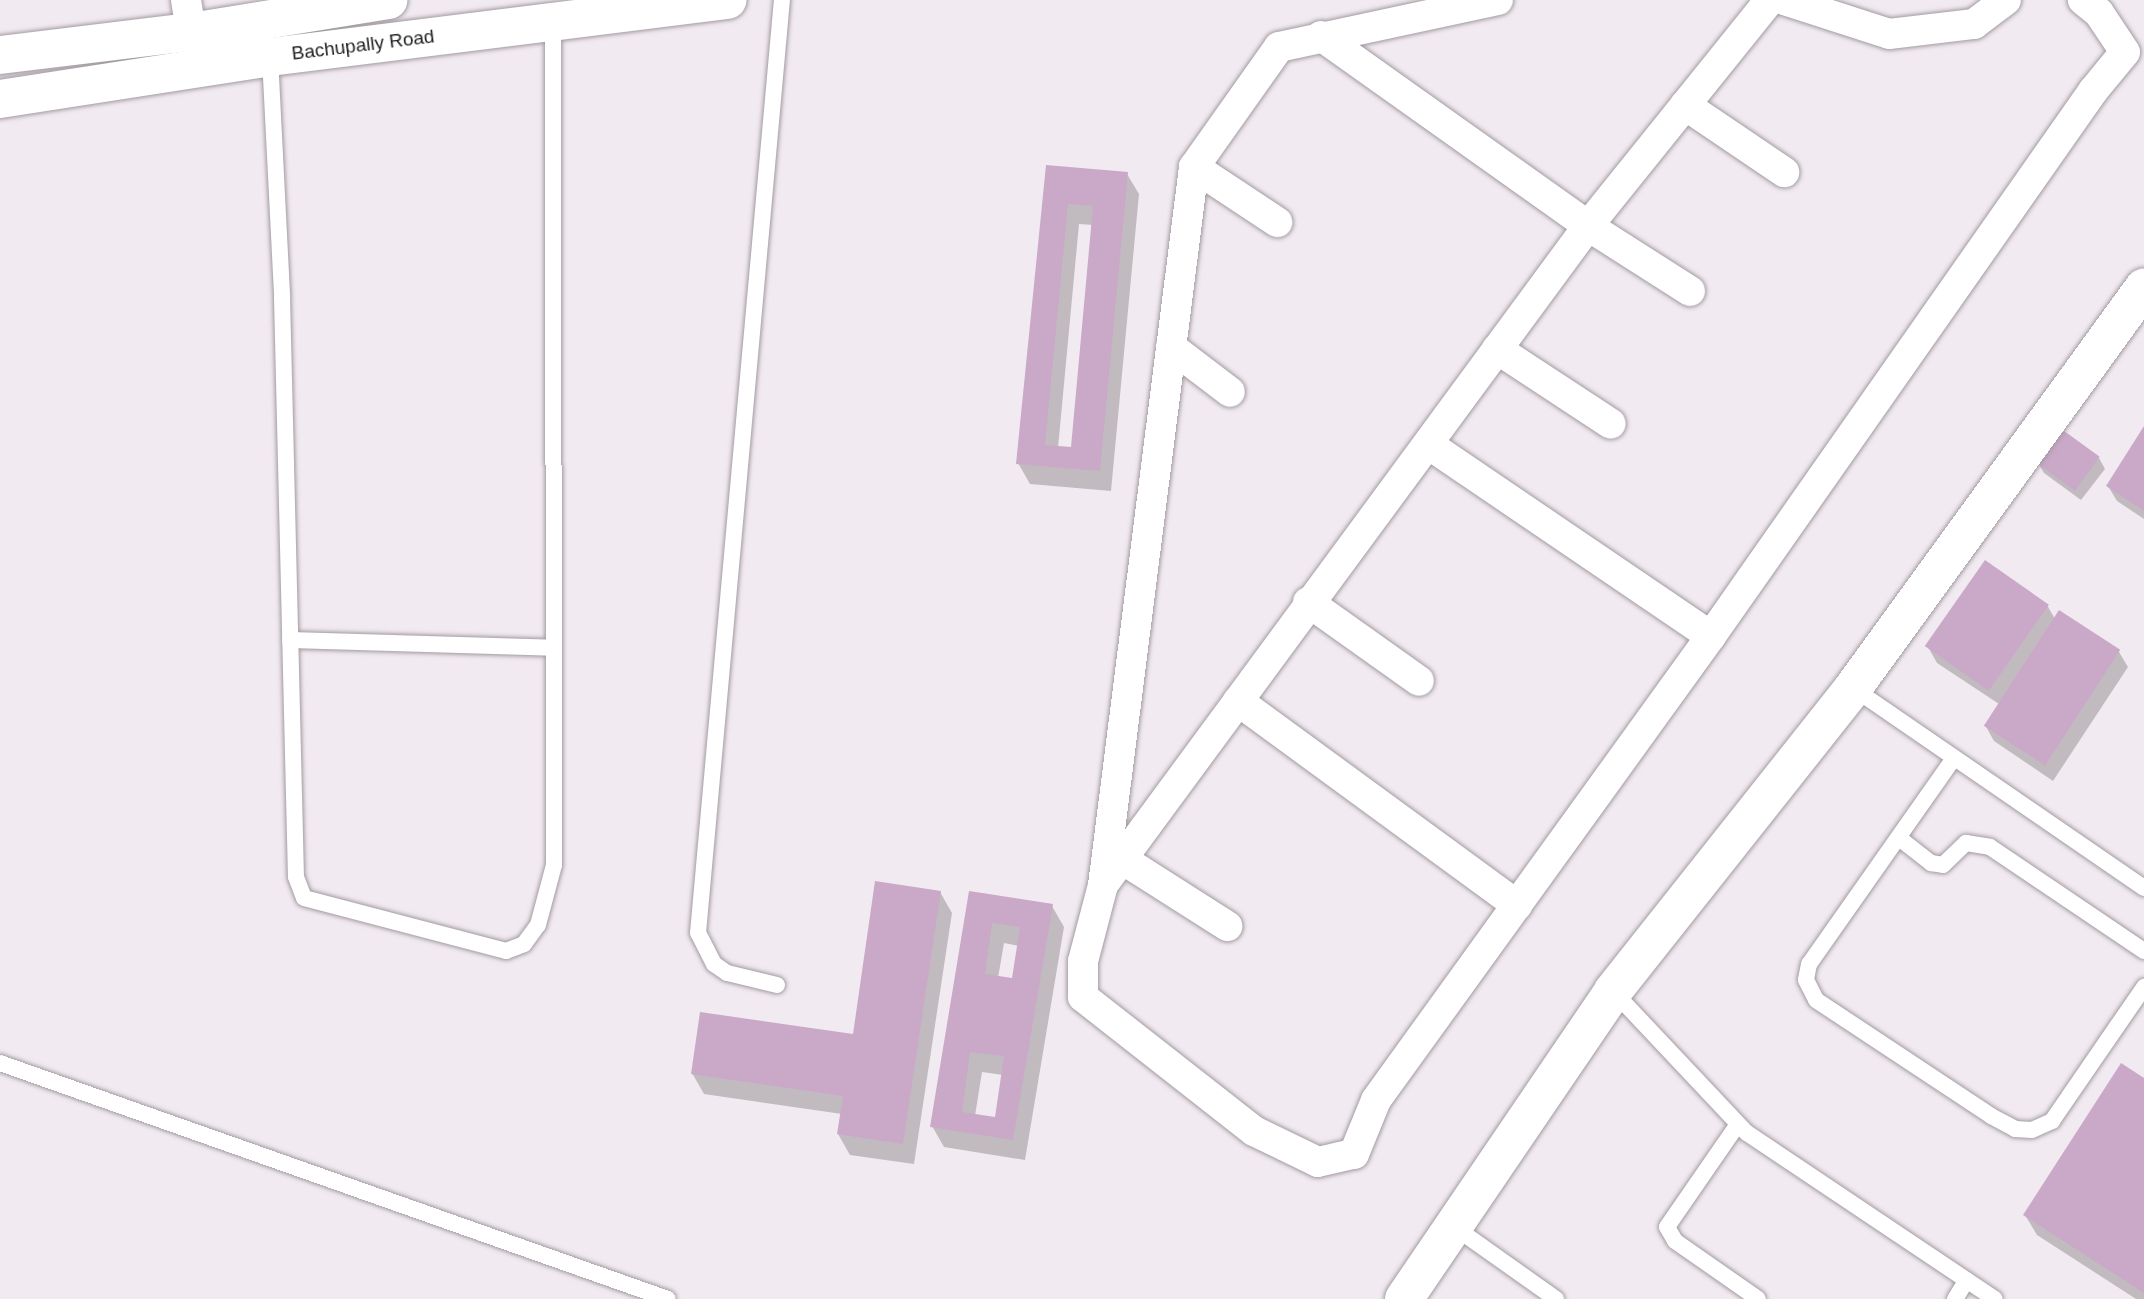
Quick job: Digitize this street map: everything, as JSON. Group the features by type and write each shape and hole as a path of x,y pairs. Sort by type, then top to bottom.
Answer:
{"street":[{"name":"Bachupally Road","path":"0,55 188,16 388,0"},
{"name":"Bachupally Road","path":"0,99 270,57 727,0"},
{"path":"1498,0 1279,47 1194,167 1103,885 1083,961 1083,997 1254,1131 1318,1162 1354,1154 1376,1100 1712,636 2093,91 2126,52 2099,13 2083,0"},
{"path":"1103,885 1308,602 1588,226 1770,0"},
{"path":"1784,0 1889,34 1974,24 2006,0"},
{"path":"1321,36 1588,226 1690,291"},
{"path":"1685,105 1784,172"},
{"path":"1194,167 1277,222"},
{"path":"1404,1299 1452,1224 1613,991 1853,688 2137,310"},
{"path":"1171,347 1230,392"},
{"path":"1497,349 1611,424"},
{"path":"1428,444 1712,636"},
{"path":"1308,602 1419,681"},
{"path":"1238,701 1517,905"},
{"path":"1122,859 1227,926"}],"lane":[{"path":"777,985 727,973 714,964 698,933 782,0"},
{"path":"270,57 282,297 296,877 304,898 506,951 524,944 538,925 554,865 553,22"},
{"path":"290,640 554,648"},
{"path":"1853,688 2144,888"},
{"path":"1954,758 1809,964 1809,992 1991,1116 2015,1129 2032,1130 2052,1121 2144,987"},
{"path":"1899,838 1931,863 1943,865 1966,843 1990,847 2144,951"},
{"path":"1613,991 1738,1124 1995,1299"},
{"path":"0,1063 668,1299"},
{"path":"1738,1124 1667,1227 1675,1241 1758,1299"},
{"path":"1452,1224 1556,1299"},
{"path":"1955,1299 1968,1280"}],"building":[{"path":"1046,165 1128,172 1100,471 1016,464","holes":["1068,204 1093,206 1071,447 1045,445"]},
{"path":"2144,426 2144,511 2106,486"},
{"path":"2060,428 2100,457 2075,491 2035,462"},
{"path":"1985,560 2049,605 1989,691 1925,646"},
{"path":"2059,610 2120,650 2045,765 1984,726"},
{"path":"875,881 941,891 903,1144 837,1134 843,1096 691,1074 700,1012 853,1034"},
{"path":"969,891 1053,904 1013,1140 930,1127","holes":["992,923 1020,927 1012,978 985,974","970,1052 1004,1056 995,1117 962,1112"]},
{"path":"2121,1063 2144,1078 2144,1293 2023,1215"}]}
